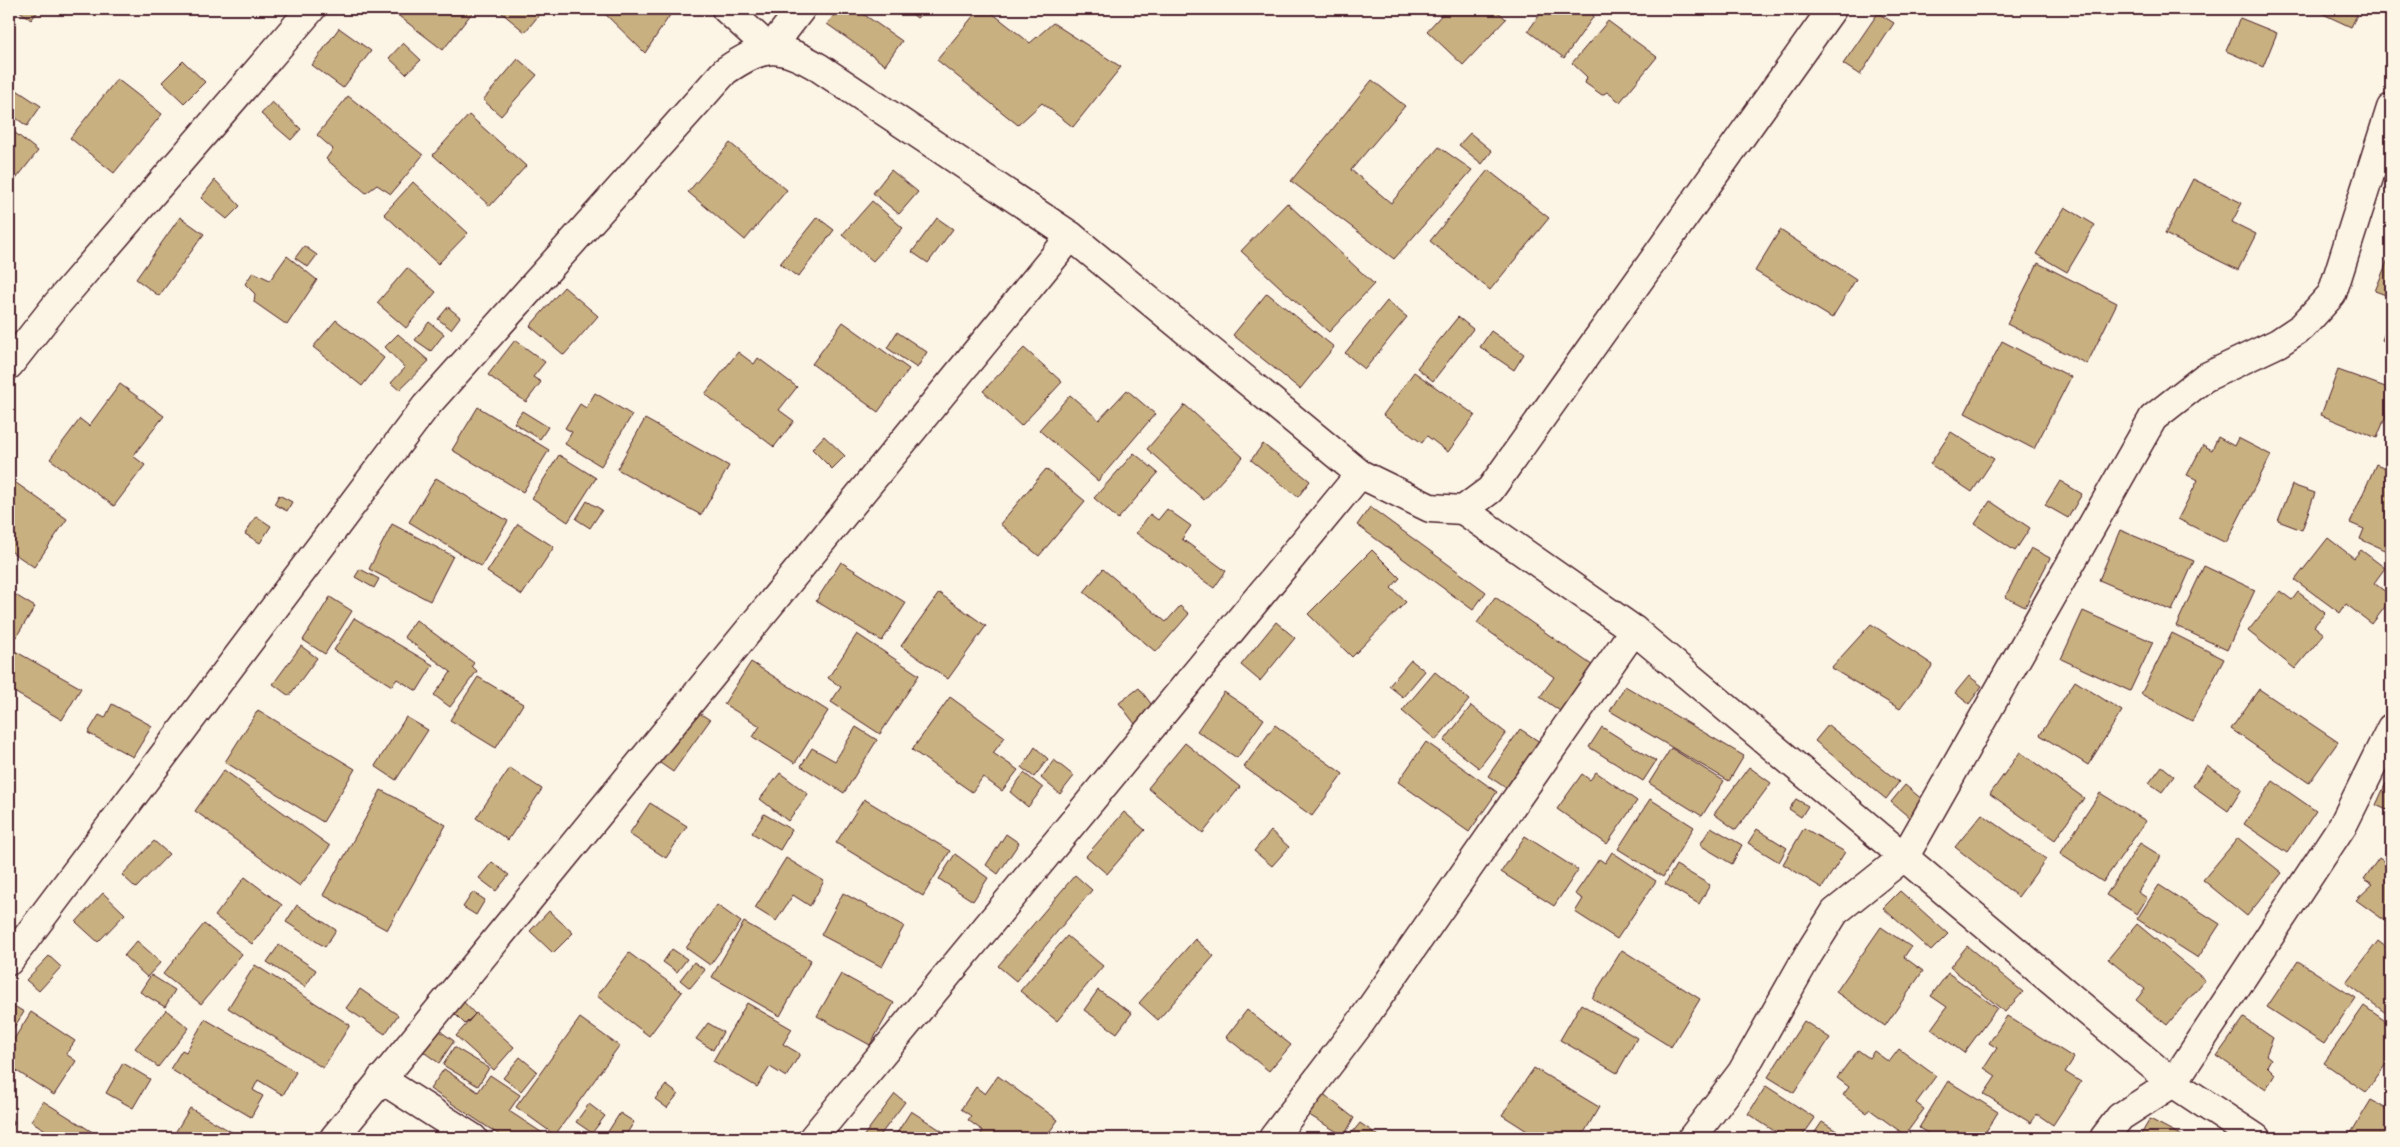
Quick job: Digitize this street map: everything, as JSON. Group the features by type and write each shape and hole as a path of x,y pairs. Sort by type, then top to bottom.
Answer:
{"street":[{"path":"9,365 57,304 311,9"},
{"path":"726,9 770,49"},
{"path":"770,49 801,9"},
{"path":"1463,510 1490,490 1832,9"},
{"path":"9,961 426,406 725,71 747,56 770,49 797,54 818,67 1071,236 1360,474 1430,508 1463,510 1634,630 2173,1082 2256,1138"},
{"path":"1692,1138 1742,1072 1808,954 1835,912 1905,856 2153,418 2204,378 2278,343 2302,328 2332,294 2391,108"},
{"path":"334,1138 1071,236"},
{"path":"813,1138 1360,474"},
{"path":"1273,1138 1362,1022 1634,630"},
{"path":"2104,1138 2120,1117 2173,1082 2344,823 2391,728"},
{"path":"381,1079 473,1138"}],"building":[{"path":"17,9 40,9 31,20"},
{"path":"392,9 475,9 443,50"},
{"path":"497,9 544,9 525,32"},
{"path":"600,9 669,9 672,12 645,53"},
{"path":"839,9 856,9 902,41 885,65 827,24"},
{"path":"906,9 927,9 917,18"},
{"path":"979,9 987,9 1030,43 1053,23 1121,67 1073,127 1042,103 1018,125 937,60"},
{"path":"1447,9 1495,9 1506,19 1463,65 1427,31"},
{"path":"1544,9 1584,9 1594,16 1564,58 1528,31"},
{"path":"2322,9 2360,9 2351,27 2321,13"},
{"path":"1878,13 1894,23 1860,75 1843,64"},
{"path":"2240,18 2277,33 2263,67 2226,51"},
{"path":"1608,21 1657,57 1620,102 1607,92 1602,95 1585,83 1587,77 1572,63"},
{"path":"339,28 371,51 343,88 312,65"},
{"path":"403,43 421,60 406,74 389,58"},
{"path":"518,59 537,75 501,116 483,100"},
{"path":"183,61 205,82 184,103 162,82"},
{"path":"117,79 162,114 114,173 70,138"},
{"path":"1372,80 1405,106 1351,170 1391,203 1439,147 1472,170 1394,259 1291,181"},
{"path":"9,85 41,106 27,126 9,113"},
{"path":"348,96 423,155 391,194 377,185 366,193 326,159 333,149 317,135"},
{"path":"272,102 301,129 291,140 261,114"},
{"path":"469,115 526,166 490,206 433,155"},
{"path":"9,128 38,151 9,188"},
{"path":"1470,133 1492,151 1482,164 1459,145"},
{"path":"730,143 787,190 745,240 688,192"},
{"path":"891,170 918,192 899,214 873,193"},
{"path":"1488,170 1549,218 1490,290 1430,241"},
{"path":"2193,179 2242,203 2232,222 2256,234 2238,270 2165,234"},
{"path":"215,180 240,206 227,219 201,198"},
{"path":"413,182 468,233 438,264 384,214"},
{"path":"872,201 903,228 873,261 842,235"},
{"path":"1287,203 1374,284 1329,332 1241,251"},
{"path":"2065,207 2095,225 2067,272 2036,254"},
{"path":"180,217 204,234 159,296 136,279"},
{"path":"817,217 834,230 798,277 780,264"},
{"path":"937,218 953,229 928,263 912,252"},
{"path":"1780,230 1856,279 1832,318 1755,271"},
{"path":"304,246 317,255 308,267 295,258"},
{"path":"287,256 317,280 287,325 254,302 255,294 245,284 253,272 270,280"},
{"path":"2389,257 2391,258 2391,297 2375,291"},
{"path":"2038,263 2117,303 2087,364 2007,324"},
{"path":"407,268 436,292 406,328 377,303"},
{"path":"564,287 598,316 564,355 530,326"},
{"path":"1267,293 1334,347 1300,389 1233,335"},
{"path":"1387,301 1407,317 1365,369 1345,353"},
{"path":"448,307 460,317 451,329 438,319"},
{"path":"1458,317 1473,329 1433,381 1417,368"},
{"path":"2391,318 2391,344 2382,340"},
{"path":"336,320 384,358 362,386 313,347"},
{"path":"429,322 444,334 431,351 415,340"},
{"path":"843,322 909,369 878,412 812,364"},
{"path":"1491,331 1524,354 1514,370 1480,347"},
{"path":"897,332 927,352 917,368 887,348"},
{"path":"398,334 429,361 399,390 391,383 405,368 385,347"},
{"path":"515,340 545,362 533,377 541,382 526,402 488,375"},
{"path":"2002,341 2071,377 2034,449 1965,413"},
{"path":"1024,348 1062,382 1021,426 983,391"},
{"path":"738,352 754,364 758,358 797,387 779,410 794,421 774,447 705,394"},
{"path":"2338,370 2391,389 2391,403 2377,438 2321,415"},
{"path":"1414,372 1475,415 1448,452 1427,436 1422,443 1383,415"},
{"path":"120,384 164,416 133,456 145,465 114,506 50,459 80,419 89,426"},
{"path":"1127,390 1155,414 1098,481 1039,430 1070,395 1099,420"},
{"path":"595,393 632,415 601,466 565,444 572,432 565,428 580,404 586,408"},
{"path":"1185,405 1243,457 1204,500 1147,449"},
{"path":"478,407 549,450 523,492 452,450"},
{"path":"522,411 548,427 540,439 514,423"},
{"path":"645,419 729,466 701,515 617,469"},
{"path":"1951,432 1994,459 1972,492 1930,464"},
{"path":"824,436 845,456 832,469 812,449"},
{"path":"2218,437 2234,446 2238,438 2271,455 2226,543 2178,519 2198,480 2187,475 2203,445 2212,450"},
{"path":"1263,444 1310,481 1298,497 1251,460"},
{"path":"1134,453 1158,473 1118,519 1094,498"},
{"path":"559,455 596,478 568,522 532,498"},
{"path":"2376,464 2391,470 2391,553 2360,539 2364,529 2350,523"},
{"path":"1046,469 1085,501 1039,556 1000,524"},
{"path":"9,478 67,519 34,567 9,550"},
{"path":"436,478 508,521 481,566 409,522"},
{"path":"2060,481 2082,494 2068,518 2045,505"},
{"path":"2292,485 2315,493 2302,530 2278,521"},
{"path":"279,495 292,502 287,511 274,504"},
{"path":"587,501 602,510 590,528 576,519"},
{"path":"1990,501 2030,528 2015,551 1975,524"},
{"path":"1370,507 1486,592 1473,610 1357,525"},
{"path":"1167,509 1191,526 1182,539 1226,571 1214,588 1136,533 1150,514 1158,520"},
{"path":"256,516 271,526 260,543 245,534"},
{"path":"392,524 453,556 430,601 369,569"},
{"path":"518,524 554,547 522,595 487,572"},
{"path":"2120,530 2194,561 2172,611 2099,580"},
{"path":"2328,538 2354,558 2361,550 2385,568 2374,583 2391,596 2391,599 2372,624 2346,604 2340,613 2295,580"},
{"path":"2031,548 2050,558 2025,607 2005,597"},
{"path":"1372,550 1400,578 1391,588 1406,602 1352,657 1308,614"},
{"path":"841,562 906,603 882,641 816,601"},
{"path":"2204,566 2255,590 2227,650 2176,626"},
{"path":"360,569 379,579 374,588 355,577"},
{"path":"1103,569 1166,622 1180,606 1189,614 1156,652 1084,592"},
{"path":"9,591 35,607 16,637 9,633"},
{"path":"2280,591 2292,600 2298,592 2325,613 2314,626 2324,634 2295,669 2248,631"},
{"path":"939,593 986,626 948,679 901,646"},
{"path":"330,597 352,611 325,654 303,640"},
{"path":"1495,597 1596,668 1563,713 1540,697 1554,677 1477,623"},
{"path":"2083,611 2153,642 2130,691 2061,659"},
{"path":"354,618 433,665 417,691 397,679 392,686 334,650"},
{"path":"416,620 474,663 472,666 477,671 450,707 434,695 451,672 404,637"},
{"path":"1276,622 1295,638 1260,681 1241,665"},
{"path":"1871,624 1933,665 1900,709 1831,668"},
{"path":"2172,633 2224,659 2192,721 2141,694"},
{"path":"857,634 919,675 880,734 831,702 841,687 828,678"},
{"path":"301,646 317,658 289,696 273,684"},
{"path":"13,650 81,688 62,720 9,689 9,658"},
{"path":"1411,660 1425,671 1403,697 1389,686"},
{"path":"751,662 828,711 795,763 753,737 760,726 724,704"},
{"path":"1435,672 1469,700 1436,740 1402,711"},
{"path":"1969,676 1982,686 1969,704 1955,693"},
{"path":"478,677 523,704 496,748 450,720"},
{"path":"2075,681 2122,711 2088,765 2040,735"},
{"path":"1625,686 1744,756 1729,781 1610,711"},
{"path":"1139,688 1155,709 1135,724 1119,703"},
{"path":"2259,689 2338,742 2309,783 2231,729"},
{"path":"1224,692 1264,719 1237,758 1197,731"},
{"path":"950,697 1005,737 993,753 1018,770 1002,791 983,777 972,792 912,750"},
{"path":"112,704 152,726 133,757 88,733 99,715 105,718"},
{"path":"689,706 710,720 673,772 653,758"},
{"path":"1471,706 1506,733 1479,768 1444,741"},
{"path":"258,710 355,769 323,822 225,762"},
{"path":"406,717 428,730 396,780 375,766"},
{"path":"1275,725 1343,774 1312,816 1244,767"},
{"path":"1828,725 1899,782 1886,799 1815,741"},
{"path":"856,727 877,740 844,793 801,766 812,748 835,761"},
{"path":"1602,727 1656,761 1643,781 1589,747"},
{"path":"1520,729 1543,744 1512,792 1488,776"},
{"path":"1426,742 1497,792 1469,832 1398,782"},
{"path":"1185,743 1240,787 1203,833 1148,788"},
{"path":"1035,747 1048,759 1034,777 1022,768"},
{"path":"1671,748 1724,781 1702,816 1649,783"},
{"path":"2020,752 2084,798 2055,840 1990,794"},
{"path":"1054,760 1074,776 1060,794 1041,778"},
{"path":"2207,765 2242,789 2228,811 2193,786"},
{"path":"2162,766 2174,776 2162,792 2149,783"},
{"path":"1749,767 1771,783 1736,830 1714,814"},
{"path":"510,768 542,789 508,840 476,818"},
{"path":"224,770 330,846 300,886 195,811"},
{"path":"1596,772 1637,801 1607,844 1557,809 1582,774 1590,780"},
{"path":"780,773 808,794 788,821 760,799"},
{"path":"1024,773 1043,788 1028,807 1010,792"},
{"path":"2273,781 2316,811 2287,853 2244,824"},
{"path":"2386,783 2391,786 2389,811 2376,805"},
{"path":"1905,785 1924,801 1910,818 1891,802"},
{"path":"381,790 446,825 387,930 323,895"},
{"path":"2100,793 2146,821 2103,882 2060,854"},
{"path":"864,799 950,851 923,896 836,843"},
{"path":"1650,799 1694,827 1663,877 1618,849"},
{"path":"1796,799 1808,806 1801,817 1789,809"},
{"path":"650,803 687,826 666,858 629,834"},
{"path":"1124,812 1145,830 1107,874 1086,856"},
{"path":"764,814 792,830 780,850 752,833"},
{"path":"1982,814 2046,859 2018,897 1955,847"},
{"path":"1711,827 1742,845 1732,864 1700,845"},
{"path":"1804,828 1845,852 1822,888 1783,864"},
{"path":"1757,829 1787,848 1779,862 1748,843"},
{"path":"1271,831 1289,847 1272,866 1254,851"},
{"path":"1006,834 1019,843 998,874 986,865"},
{"path":"1525,836 1578,870 1554,906 1501,872"},
{"path":"2238,838 2282,873 2247,916 2203,880"},
{"path":"154,841 169,854 136,888 122,875"},
{"path":"2140,843 2161,856 2138,892 2147,898 2137,914 2106,895"},
{"path":"1612,852 1656,881 1617,939 1575,912 1583,899 1575,894 1599,859 1605,863"},
{"path":"955,854 988,878 973,901 939,879"},
{"path":"786,858 824,881 810,906 793,895 776,921 755,908"},
{"path":"2379,858 2391,866 2391,925 2356,900 2373,884 2364,879"},
{"path":"492,862 509,875 496,891 479,878"},
{"path":"1676,865 1710,885 1699,904 1665,884"},
{"path":"1075,875 1092,890 1016,981 998,966"},
{"path":"245,877 282,905 252,944 215,916"},
{"path":"2159,885 2220,924 2198,958 2137,919"},
{"path":"1900,891 1948,934 1931,951 1883,908"},
{"path":"473,892 485,900 476,915 463,907"},
{"path":"103,893 125,914 98,942 76,922"},
{"path":"843,893 904,926 882,967 821,935"},
{"path":"297,905 336,930 325,947 286,922"},
{"path":"717,905 741,922 710,965 686,948"},
{"path":"549,911 573,933 553,953 530,931"},
{"path":"744,922 811,960 780,1016 712,977"},
{"path":"204,924 242,954 201,1004 163,974"},
{"path":"2137,924 2205,980 2167,1025 2136,1000 2145,989 2108,959"},
{"path":"1881,927 1911,947 1904,957 1923,971 1885,1026 1836,992"},
{"path":"1067,936 1103,966 1057,1021 1020,991"},
{"path":"1195,939 1214,956 1158,1020 1139,1003"},
{"path":"137,941 161,962 147,977 124,956"},
{"path":"2378,941 2391,951 2391,1017 2346,983"},
{"path":"279,945 316,970 305,987 267,962"},
{"path":"1967,946 2023,992 2005,1012 1950,967"},
{"path":"672,949 687,959 677,972 663,962"},
{"path":"1622,950 1700,999 1671,1047 1592,998"},
{"path":"629,953 682,992 649,1036 597,996"},
{"path":"49,956 61,967 39,991 26,980"},
{"path":"2298,961 2355,998 2324,1044 2267,1007"},
{"path":"694,962 705,970 690,988 680,980"},
{"path":"255,965 350,1025 323,1068 228,1008"},
{"path":"1948,973 1997,1008 1964,1053 1931,1029 1947,1007 1931,996"},
{"path":"841,974 894,1003 870,1045 817,1016"},
{"path":"151,975 175,990 165,1007 140,992"},
{"path":"360,989 398,1015 385,1034 346,1008"},
{"path":"1098,990 1132,1013 1117,1033 1084,1010"},
{"path":"462,1000 475,1014 465,1024 451,1010"},
{"path":"9,1003 24,1012 9,1035"},
{"path":"747,1003 792,1029 783,1044 800,1054 786,1077 770,1067 757,1087 713,1061"},
{"path":"1581,1004 1637,1038 1617,1073 1560,1040"},
{"path":"2364,1006 2391,1025 2391,1057 2366,1092 2324,1063"},
{"path":"166,1010 189,1028 158,1067 135,1048"},
{"path":"1247,1010 1291,1045 1269,1071 1226,1037"},
{"path":"31,1012 75,1041 66,1054 76,1061 54,1095 9,1066 9,1047"},
{"path":"476,1013 514,1047 494,1070 456,1036"},
{"path":"2007,1016 2074,1058 2065,1072 2081,1082 2053,1125 2037,1114 2031,1123 1984,1094 1996,1076 1984,1068 1997,1048 1989,1043"},
{"path":"580,1018 619,1046 555,1135 516,1107"},
{"path":"2244,1018 2273,1038 2266,1055 2271,1059 2267,1066 2275,1074 2266,1090 2217,1056"},
{"path":"205,1019 296,1072 283,1095 258,1080 253,1090 263,1096 251,1117 170,1069 182,1050 186,1052"},
{"path":"1804,1021 1830,1038 1794,1093 1768,1077"},
{"path":"708,1023 723,1032 713,1050 696,1039"},
{"path":"437,1029 454,1041 439,1063 422,1051"},
{"path":"454,1047 489,1068 478,1086 443,1065"},
{"path":"1899,1049 1936,1076 1916,1103 1924,1109 1905,1135 1869,1109 1867,1113 1843,1095 1849,1087 1837,1078 1858,1050 1869,1058 1874,1051 1889,1062"},
{"path":"520,1057 537,1071 521,1091 503,1078"},
{"path":"123,1063 150,1079 133,1108 106,1093"},
{"path":"1534,1068 1599,1107 1581,1138 1538,1138 1502,1115"},
{"path":"444,1069 478,1092 490,1075 520,1095 509,1111 550,1138 504,1138 430,1089"},
{"path":"998,1076 1058,1120 1045,1138 978,1138 983,1131 968,1120 971,1116 961,1109 976,1087 985,1094"},
{"path":"1948,1081 1998,1112 1982,1138 1936,1138 1919,1128"},
{"path":"666,1085 678,1094 667,1108 655,1099"},
{"path":"1766,1086 1815,1118 1801,1138 1785,1138 1748,1114"},
{"path":"1321,1092 1354,1118 1344,1136 1309,1115"},
{"path":"895,1094 905,1102 878,1138 862,1138"},
{"path":"2371,1100 2391,1111 2391,1138 2348,1138"},
{"path":"43,1101 102,1138 58,1138 31,1121"},
{"path":"589,1104 605,1116 592,1133 576,1122"},
{"path":"190,1108 242,1138 172,1138"},
{"path":"911,1111 953,1138 899,1138 895,1136"},
{"path":"620,1113 634,1122 624,1138 604,1138"},
{"path":"9,1117 15,1122 9,1131"},
{"path":"2150,1119 2186,1138 2139,1138"},
{"path":"1822,1122 1848,1138 1811,1138"},
{"path":"1360,1123 1382,1138 1348,1138"}]}
